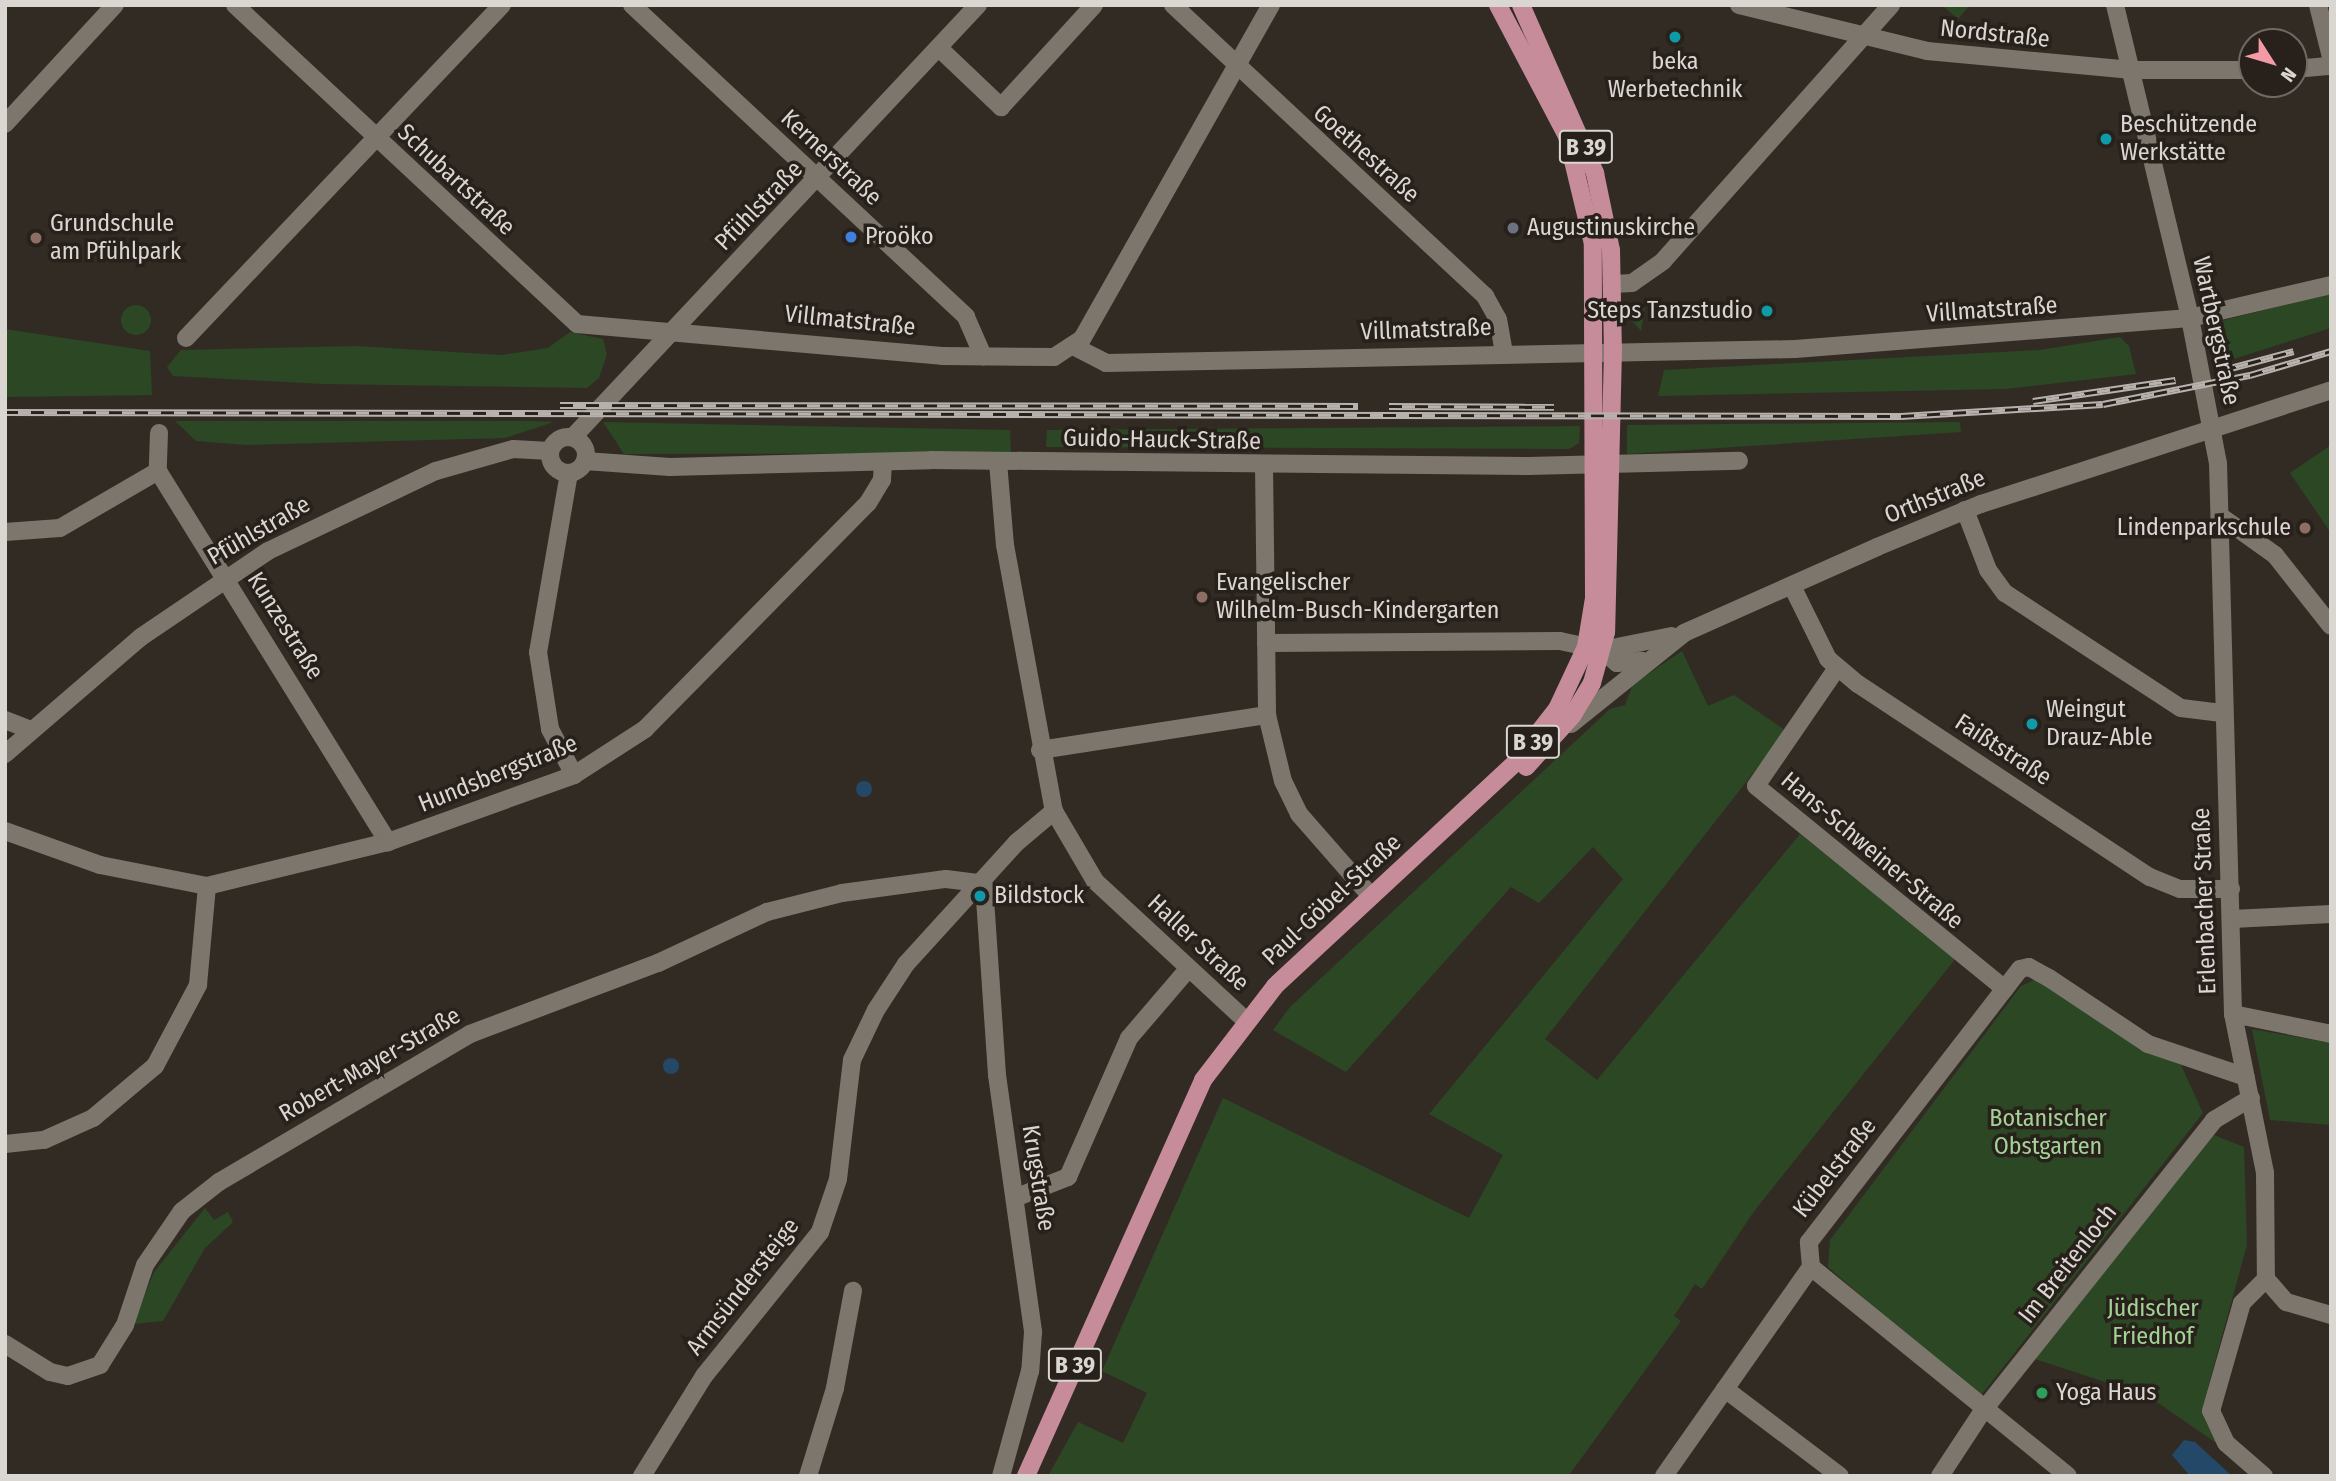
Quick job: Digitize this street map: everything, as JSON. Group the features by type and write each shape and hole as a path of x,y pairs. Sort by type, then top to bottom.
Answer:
{"main road":[{"name":"B 39","path":"1498,5 1551,99 1580,178 1593,244 1605,349"},
{"path":"1521,5 1545,50"},
{"name":"B 39","path":"1528,5 1595,173 1613,285 1605,349"},
{"name":"Paul-Göbel-Straße","path":"1246,1021 1370,895 1548,745 1592,683 1605,349"},
{"name":"Paul-Göbel-Straße","path":"1457,819 1538,737 1594,649"},
{"name":"Haller Straße","path":"1026,1476 1203,1080 1246,1021"}],"street":[{"path":"5,124 116,5"},
{"name":"Schubartstraße","path":"234,5 572,321 671,329"},
{"path":"186,338 502,5"},
{"name":"Kernerstraße","path":"632,5 966,317 983,356"},
{"name":"Pfühlstraße","path":"573,437 671,329 819,179 978,5"},
{"path":"939,48 1001,107 1094,5"},
{"name":"Goethestraße","path":"1172,5 1237,69 1485,296 1498,319 1504,352"},
{"path":"1075,347 1237,69 1271,5"},
{"name":"Nordstraße","path":"1739,5 1862,40 2011,62 2132,70 2238,70"},
{"path":"1613,285 1632,283 1663,261 1891,5"},
{"name":"Wartbergstraße","path":"2115,5 2190,318 2211,426 2223,518"},
{"path":"2318,5 2331,57"},
{"path":"2308,68 2331,66"},
{"name":"Villmatstraße","path":"671,329 983,356 1054,357 1075,347 1106,363 1605,349 1795,349 2190,318 2331,285"},
{"name":"Orthstraße","path":"1548,745 1643,660 1684,633 1965,510 2211,426 2331,390"},
{"path":"5,531 60,528 158,471 159,433"},
{"path":"569,473 554,467 550,451 556,441 573,437 586,449 585,461 569,473 538,652 550,729 574,775"},
{"name":"Pfühlstraße","path":"5,754 29,729 141,637 225,577 311,528 436,471 513,449 550,451"},
{"name":"Guido-Hauck-Straße","path":"585,461 670,467 883,462 1264,465 1601,460 1739,461"},
{"name":"Hundsbergstraße","path":"8,831 100,865 207,886 388,842 574,775 645,729 868,503 882,480 883,462"},
{"name":"Haller Straße","path":"998,462 1005,545 1054,811 1096,881 1246,1021"},
{"path":"1264,465 1267,715 1283,781 1299,814 1370,895"},
{"name":"Kunzestraße","path":"158,471 388,842"},
{"path":"1965,510 1988,570 2006,593 2181,708 2222,713"},
{"path":"2223,518 2274,555 2331,626"},
{"name":"Erlenbacher Straße","path":"2223,518 2217,585 2231,889 2233,1014 2265,1172 2266,1279"},
{"name":"Faißtstraße","path":"1792,586 1837,668 2150,877 2180,889 2231,889"},
{"name":"Orthstraße","path":"1594,649 1684,633"},
{"path":"1266,643 1560,641 1594,649 1618,663 1643,660"},
{"name":"Hans-Schweiner-Straße","path":"1837,668 1756,786 2005,989"},
{"path":"1041,750 1267,715"},
{"path":"5,720 29,729"},
{"name":"Armsündersteige","path":"642,1476 704,1376 820,1232 838,1179 852,1060 906,964 984,884 1016,843 1054,811"},
{"name":"Robert-Mayer-Straße","path":"5,1344 50,1372 68,1376 100,1365 125,1325 145,1265 182,1211 219,1182 470,1034 658,963 767,912 842,893 946,878 984,884"},
{"name":"Krugstraße","path":"984,884 997,1074 1017,1196 1033,1332 1030,1371 1001,1476"},
{"path":"5,1144 44,1140 93,1118 155,1066 198,985 207,886"},
{"path":"2232,919 2331,914"},
{"name":"Kübelstraße","path":"1664,1476 1811,1267 1809,1242 2020,970 2029,967 2049,978 2148,1044 2246,1077"},
{"path":"1017,1196 1068,1177 1129,1038 1189,968"},
{"path":"2233,1014 2331,1034"},
{"name":"Im Breitenloch","path":"1940,1476 1982,1412 2214,1120 2251,1098"},
{"path":"1811,1267 1982,1412 2068,1476"},
{"path":"2264,1476 2226,1443 2211,1411 2242,1303 2266,1279 2286,1302 2331,1315"},
{"path":"808,1476 835,1388 853,1290"},
{"path":"1725,1389 1840,1476"}],"green space":[{"path":"1942,5 1970,5 1958,19"},
{"path":"2331,293 2331,328 2221,363 2209,324"},
{"path":"1639,302 1645,306 1641,331 1627,315"},
{"path":"136,305 147,309 151,320 147,331 136,335 125,331 121,320 125,309"},
{"path":"5,329 150,351 152,395 5,397"},
{"path":"570,332 603,339 607,354 599,378 587,388 323,384 173,376 167,367 181,350 356,346 501,355 548,348"},
{"path":"2120,337 2129,346 2136,374 2005,389 1658,396 1664,370 2040,350"},
{"path":"175,421 554,422 505,438 246,445 196,441"},
{"path":"603,422 1010,430 1011,453 624,454"},
{"path":"1960,422 1961,432 1627,454 1627,425"},
{"path":"1580,426 1579,443 1569,449 1046,447 1047,430"},
{"path":"2331,445 2331,533 2290,473"},
{"path":"1682,651 1708,706 1734,695 1786,731 1545,1039 1597,1080 1800,834 1956,958 1755,1210 1702,1289 1695,1284 1674,1316 1681,1321 1572,1471 1567,1476 1048,1476 1078,1422 1123,1443 1147,1393 1102,1371 1223,1098 1469,1218 1503,1155 1429,1114 1623,879 1593,847 1539,903 1511,887 1346,1072 1273,1030 1290,1007 1610,709 1625,705 1633,684"},
{"name":"Botanischer Obstgarten","path":"2038,978 2181,1065 2203,1113 1979,1398 1828,1267 1830,1240 2021,986"},
{"path":"2252,1029 2331,1043 2331,1125 2270,1120"},
{"name":"Jüdischer Friedhof","path":"2214,1135 2244,1147 2247,1245 2208,1387 2206,1422 2219,1445 2148,1396 2032,1358"},
{"path":"205,1208 214,1220 228,1212 233,1222 205,1248 163,1321 133,1324 154,1272"}],"water":[{"path":"861,781 867,781 872,789 870,795 861,797 856,792 856,786"},
{"path":"668,1058 674,1058 679,1066 677,1072 668,1074 663,1069 663,1063"},
{"path":"2184,1440 2195,1442 2232,1476 2190,1476 2172,1455"}],"railway":[{"path":"2223,370 2294,351"},
{"path":"5,412 1901,416 2103,404 2250,375 2331,351"},
{"path":"2033,401 2175,380"},
{"path":"560,405 1358,406"},
{"path":"1389,406 1554,407"}],"place":[{"name":"beka Werbetechnik","path":"1675,37"},
{"name":"Beschützende Werkstätte","path":"2106,139"},
{"name":"Augustinuskirche","path":"1513,228"},
{"name":"Proöko","path":"851,237"},
{"name":"Grundschule am Pfühlpark","path":"36,238"},
{"name":"Steps Tanzstudio","path":"1767,311"},
{"name":"Lindenparkschule","path":"2305,528"},
{"name":"Evangelischer Wilhelm-Busch-Kindergarten","path":"1202,597"},
{"name":"Weingut Drauz-Able","path":"2032,724"},
{"name":"Bildstock","path":"980,896"},
{"name":"Yoga Haus","path":"2042,1393"}]}
